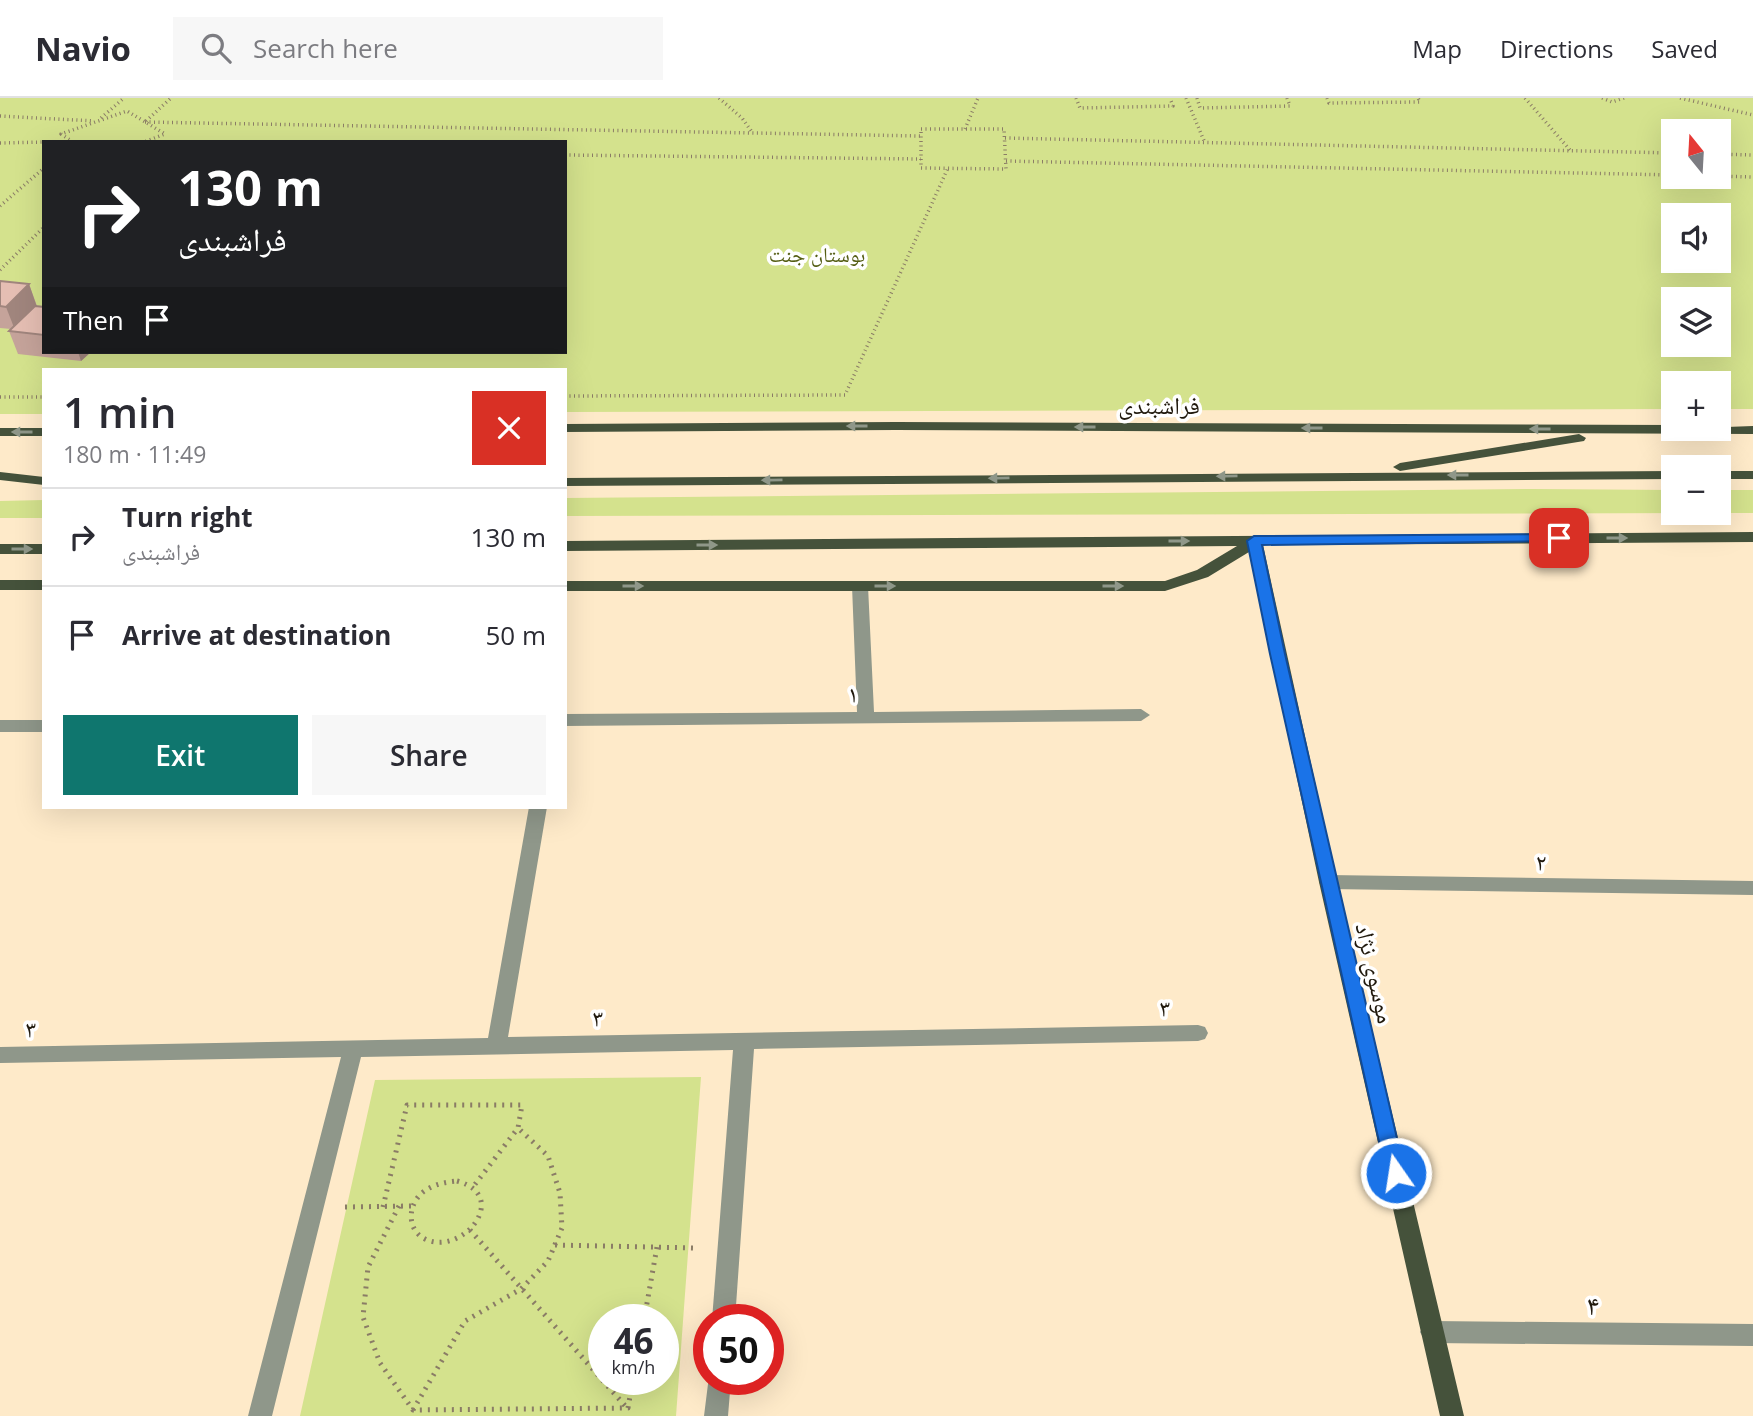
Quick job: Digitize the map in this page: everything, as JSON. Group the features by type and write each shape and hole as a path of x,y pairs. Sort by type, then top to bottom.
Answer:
{"main road":[{"name":"فراشبندی","path":"567,428 896,426 1753,430"},
{"path":"1344,475 1633,429"},
{"path":"0,432 42,432"},
{"path":"567,482 1661,475"},
{"path":"1731,475 1753,475"},
{"path":"0,477 42,481"},
{"path":"0,486 42,486"},
{"path":"567,545 1753,537"},
{"path":"567,586 1165,586 1194,580 1211,572 1254,541"},
{"name":"موسوی نژاد","path":"1254,541 1328,882 1452,1416"},
{"path":"0,550 42,549"},
{"path":"0,585 42,585"}],"street":[{"path":"860,586 866,717"},
{"name":"۱","path":"567,720 1141,715"},
{"path":"0,726 42,726"},
{"path":"497,1045 538,809"},
{"name":"۲","path":"1328,882 1753,888"},
{"name":"۳","path":"0,1055 1198,1033"},
{"path":"724,1304 744,1041"},
{"path":"260,1416 353,1048"},
{"name":"۴","path":"1432,1332 1753,1335"},
{"path":"716,1416 718,1395"}],"path":[{"path":"0,116 97,121 124,98"},
{"path":"145,122 171,98"},
{"path":"719,98 742,118 753,133"},
{"path":"965,129 978,98"},
{"path":"1076,98 1080,108 1174,106 1170,98"},
{"path":"1186,98 1205,143"},
{"path":"1197,98 1200,108 1290,106 1287,98"},
{"path":"1326,98 1329,103 1420,102 1418,98"},
{"path":"1525,98 1570,150"},
{"path":"1602,98 1612,102 1624,98"},
{"path":"1680,98 1753,115"},
{"path":"69,140 61,134 127,111 165,134 149,140"},
{"path":"145,122 921,136"},
{"path":"921,129 965,129 1004,129 1006,169 921,168 921,129"},
{"path":"1005,138 1661,153"},
{"path":"0,143 42,142"},
{"path":"1731,154 1753,155"},
{"path":"567,155 921,159"},
{"path":"1006,161 1661,175"},
{"path":"567,396 845,395 948,168"},
{"path":"0,206 42,170"},
{"path":"1731,176 1753,177"},
{"path":"0,270 42,229"},
{"path":"0,397 42,397"},
{"path":"383,1207 407,1105 522,1105 517,1128 472,1187"},
{"path":"413,1410 466,1321 521,1289 548,1261 562,1228 561,1193 548,1156 517,1128"},
{"path":"457,1181 472,1187 481,1200 480,1216 470,1230 453,1241 434,1242 418,1235 410,1222 411,1206 422,1192 439,1183 457,1181"},
{"path":"313,1206 411,1206"},
{"path":"399,1206 368,1267 363,1317 380,1363 413,1410"},
{"path":"470,1230 628,1408"},
{"path":"555,1245 728,1248"},
{"path":"647,1304 657,1247"},
{"path":"628,1408 630,1395"},
{"path":"413,1410 628,1408"}],"green space":[{"name":"بوستان جنت","path":"0,98 1753,98 1753,409 1731,409 1731,371 1661,371 1661,409 567,412 567,368 42,368 42,414 0,414"},
{"path":"1661,490 1661,513 567,516 567,498"},
{"path":"1731,490 1753,490 1753,513 1731,513"},
{"path":"42,500 42,518 0,518 0,501"},
{"path":"701,1077 679,1375 679,1304 588,1304 588,1395 678,1395 676,1416 300,1416 375,1080"}],"building":[{"path":"0,281 29,284 6,307 0,306"},
{"path":"35,306 42,307 42,335 9,331"}],"route":[{"path":"1396,1173 1328,882 1254,541 1559,538"}]}
